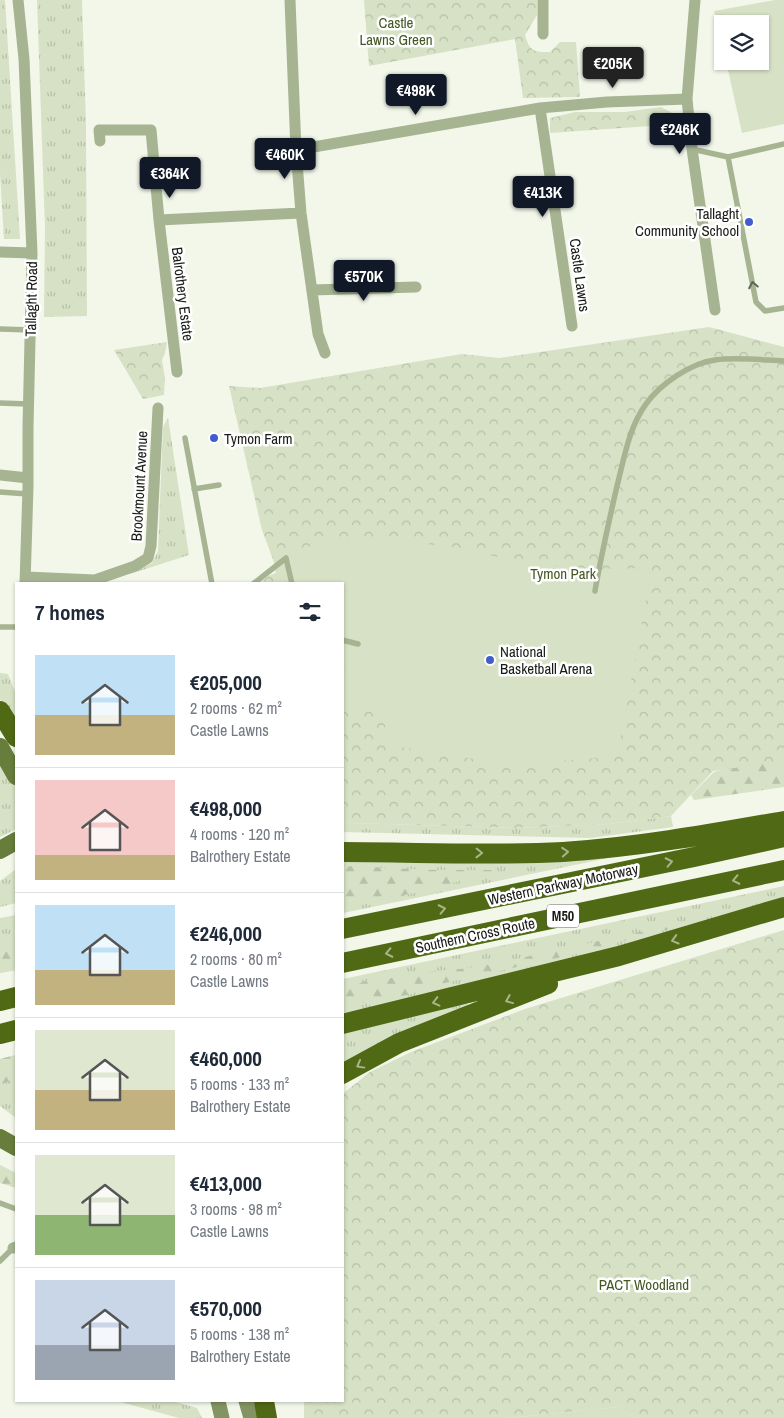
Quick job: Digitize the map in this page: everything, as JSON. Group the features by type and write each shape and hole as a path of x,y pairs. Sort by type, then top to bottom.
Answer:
{"highway":[{"path":"0,711 15,735"},
{"path":"598,849 649,837 784,811"},
{"path":"344,852 531,853 598,849 649,844 784,821"},
{"name":"Western Parkway Motorway","path":"344,929 784,837"},
{"path":"344,841 371,843 430,852"},
{"name":"Southern Cross Route","path":"344,963 784,870"},
{"path":"344,1024 619,956 784,907"},
{"path":"344,1073 399,1043 619,956"},
{"path":"0,1001 15,997"},
{"path":"0,1034 15,1030"},
{"path":"264,1402 267,1418"}],"main road":[{"path":"0,747 15,774"},
{"path":"0,850 15,842"},
{"path":"0,1138 15,1147"},
{"path":"218,1402 222,1418"},
{"path":"246,1402 250,1418"}],"street":[{"name":"Tallaght Road","path":"18,0 32,253 25,580"},
{"name":"Tallaght Road","path":"20,14 22,0"},
{"path":"290,0 296,150 301,213 318,334 325,353"},
{"path":"542,34 543,0"},
{"path":"695,0 687,99 715,310"},
{"path":"296,150 540,108 607,102 687,99"},
{"name":"Castle Lawns","path":"540,108 572,326"},
{"name":"Balrothery Estate","path":"100,141 99,130 151,130 176,372"},
{"path":"159,220 301,213"},
{"path":"0,252 32,253"},
{"path":"312,290 416,287"},
{"name":"Brookmount Avenue","path":"25,580 95,580 135,566 148,558 151,546 158,408"},
{"path":"0,475 28,478"}],"lane":[{"path":"692,148 728,157 784,144"},
{"path":"728,157 756,302 765,311 784,308"},
{"path":"0,329 31,330"},
{"path":"595,591 602,552 626,450 634,424 645,405 655,393 685,370 714,360 758,359 784,361"},
{"path":"0,403 28,404"},
{"path":"185,438 212,582"},
{"path":"194,489 218,485"},
{"path":"0,492 28,494"},
{"path":"256,582 286,558 292,582"},
{"path":"0,627 15,627"},
{"path":"344,640 358,644"},
{"path":"0,1203 15,1208"},
{"path":"0,1261 15,1247"}],"green space":[{"path":"0,0 5,0 20,239 4,239 0,173"},
{"path":"37,0 82,0 86,126 87,316 44,317 45,228"},
{"name":"Castle Lawns Green","path":"364,0 537,0 537,15 525,35 527,41 533,50 545,52 550,52 560,42 576,42 580,97 523,98 515,39 369,66"},
{"path":"784,0 784,124 742,133 728,70 769,70 769,15 715,15 714,11"},
{"path":"661,107 674,114 679,124 550,133 550,118 575,112 625,112"},
{"name":"Tymon Park","path":"709,327 784,347 784,761 713,771 671,816 609,824 515,828 344,822 344,582 261,582 268,576 276,573 274,562 262,530 229,386 260,388 462,354 499,358"},
{"path":"167,342 162,360 165,379 164,395 143,399 114,350"},
{"path":"168,418 189,555 127,575 152,563 158,551 163,427"},
{"name":"National Basketball Arena","path":"370,539 447,546 525,563 598,569 652,568 617,756 512,765 382,744 387,714 355,709 344,697 346,648 344,647 344,582 287,582 286,578 276,574 273,558 320,544"},
{"path":"0,673 8,674 15,692 15,719 0,699"},
{"path":"784,753 784,787 694,800 691,795 714,772"},
{"path":"0,761 15,784 15,830 0,837"},
{"path":"671,816 673,827 590,838 344,832 344,822 515,828 609,824"},
{"path":"618,856 344,913 344,859"},
{"path":"344,866 436,870 497,870 422,892 407,894 399,898 384,897 347,904 344,909"},
{"path":"15,870 15,903 0,907 0,881"},
{"path":"784,886 784,898 617,948 433,995 344,1013 344,979"},
{"path":"15,915 15,970 0,973 0,918"},
{"path":"663,927 672,928 566,956 422,988 412,994 344,1006 344,989 371,979 386,980 406,973 460,969 498,963"},
{"name":"PACT Woodland","path":"784,930 784,1418 634,1418 619,1407 508,1418 304,1418 304,1402 344,1402 344,1093 370,1072 411,1052 525,1009"},
{"path":"0,941 15,943 15,970 0,973"},
{"path":"467,1002 469,1009 344,1066 344,1031"},
{"path":"15,1055 15,1117 0,1106 0,1059"},
{"path":"15,1055 15,1081 0,1084 0,1059"},
{"path":"0,1165 15,1172 15,1188 0,1183"},
{"path":"121,1402 176,1402 197,1408 202,1418 179,1418"},
{"path":"619,1407 634,1418 508,1418"}],"place":[{"name":"Tallaght Community School","path":"749,222"},
{"name":"Tymon Farm","path":"214,438"},
{"name":"National Basketball Arena","path":"490,660"}]}
